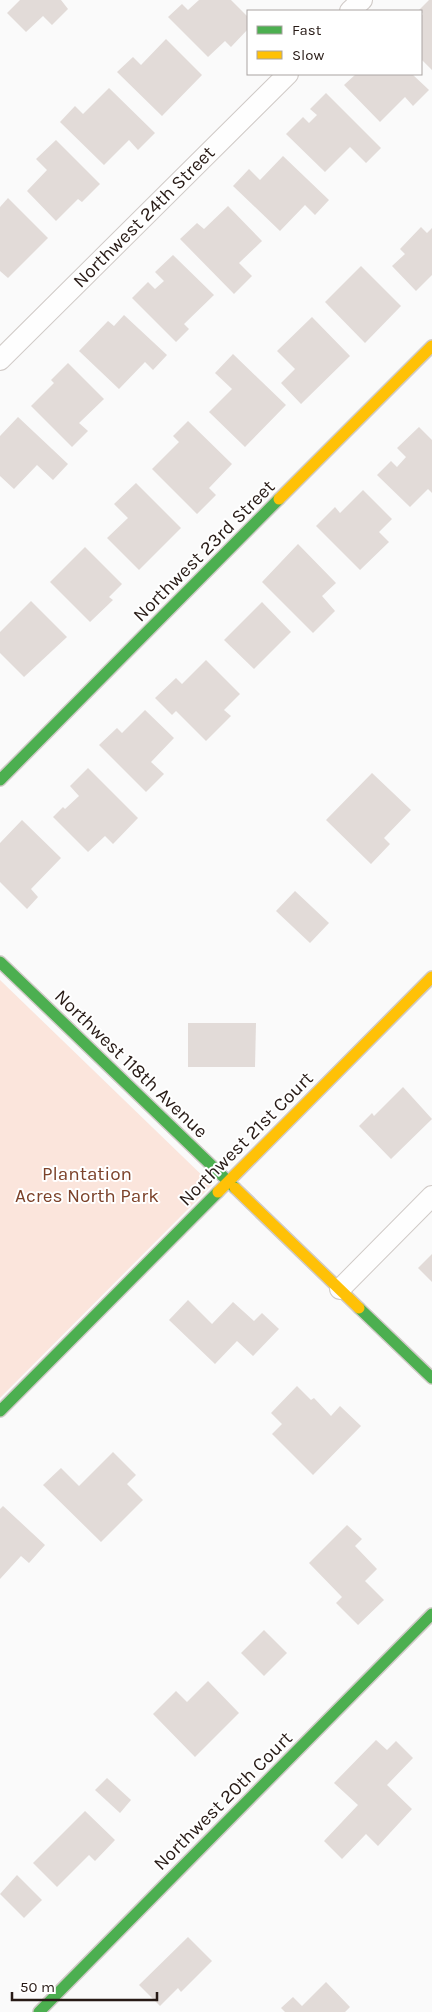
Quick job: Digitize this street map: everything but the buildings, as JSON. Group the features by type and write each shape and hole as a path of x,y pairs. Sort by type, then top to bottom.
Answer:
{"street":[{"path":"351,10 362,0"},
{"name":"Northwest 24th Street","path":"0,360 287,75"},
{"name":"Northwest 23rd Street","path":"0,780 432,346"},
{"name":"Northwest 118th Avenue","path":"0,962 432,1378"},
{"name":"Northwest 21st Court","path":"0,1411 432,977"},
{"path":"340,1289 432,1196"},
{"name":"Northwest 20th Court","path":"39,2012 432,1614"}],"green space":[{"name":"Plantation Acres North Park","path":"0,980 212,1185 0,1398"}],"traffic: fast":[{"path":"0,780 279,499"},
{"path":"0,962 235,1188"},
{"path":"0,1411 218,1192"},
{"path":"359,1308 432,1378"},
{"path":"39,2012 432,1614"}],"traffic: slow":[{"path":"279,499 432,346"},
{"path":"218,1192 432,977"},
{"path":"235,1188 359,1308"}]}
